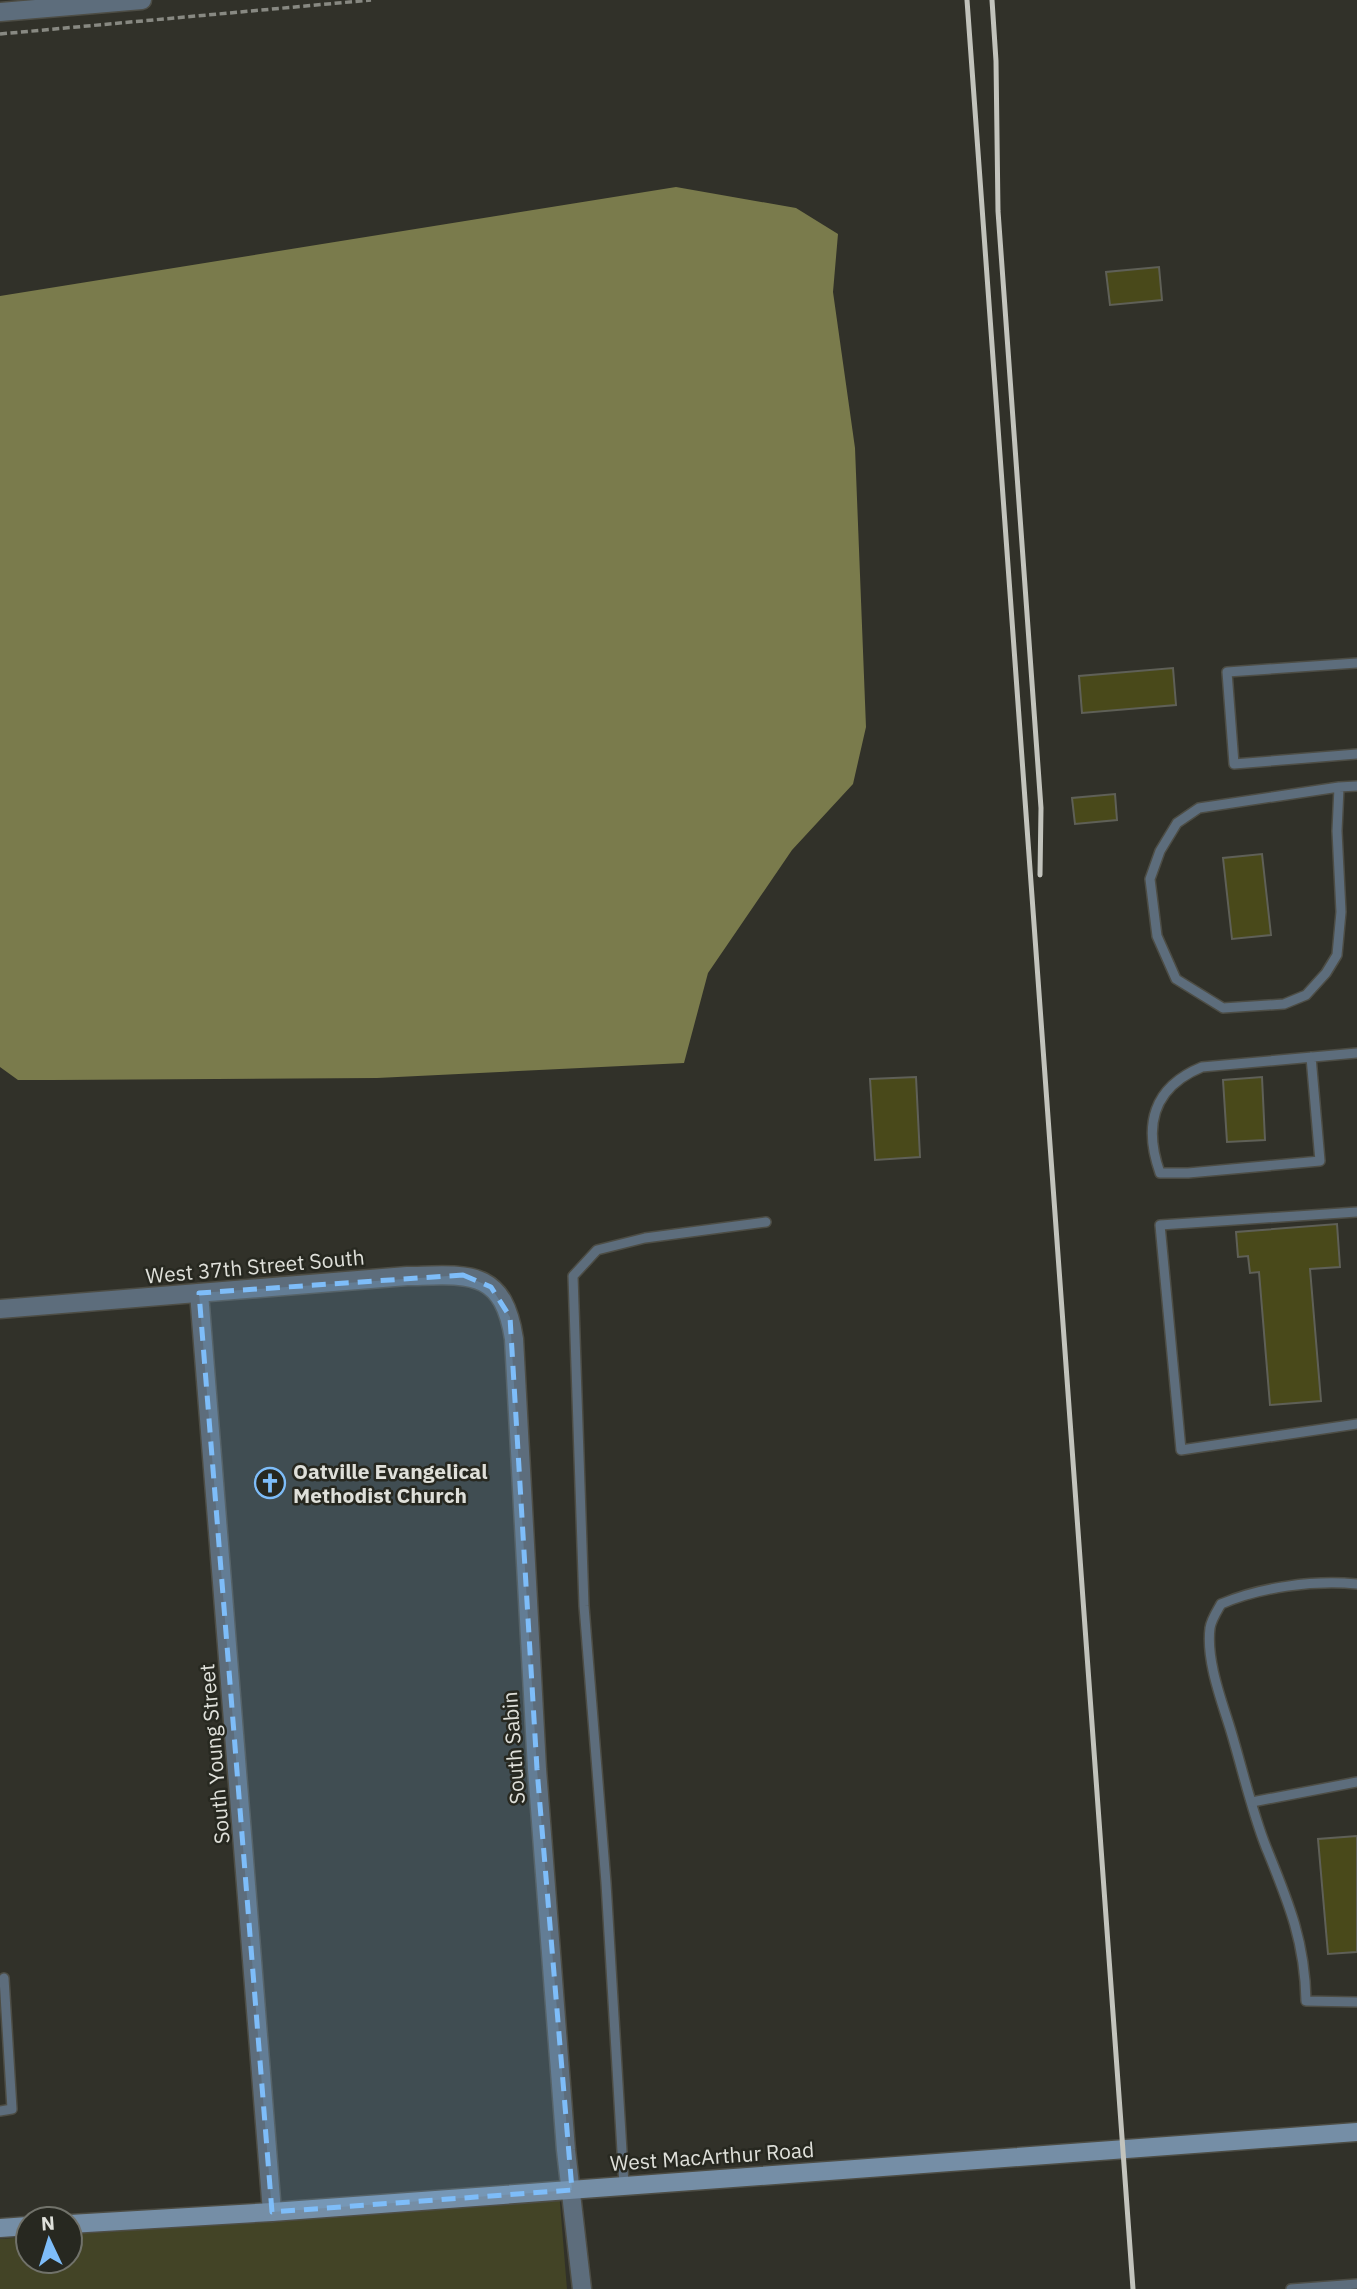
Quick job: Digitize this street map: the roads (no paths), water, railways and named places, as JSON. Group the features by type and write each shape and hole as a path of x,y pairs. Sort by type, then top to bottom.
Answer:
{"street":[{"path":"0,12 142,0"},
{"name":"West 37th Street South","path":"0,1309 407,1276 463,1275 491,1287 505,1302"},
{"name":"South Young Street","path":"199,1293 272,2212"},
{"name":"South Sabin","path":"505,1302 514,1339 537,1769 566,2150 582,2289"},
{"name":"West MacArthur Road","path":"84,2223 272,2212 1357,2132"}],"lane":[{"path":"1357,663 1227,673 1234,764 1357,754"},
{"path":"1339,787 1337,831 1341,912 1337,955 1326,973 1306,995 1284,1004 1223,1008 1176,979 1157,936 1150,879 1160,851 1177,823 1199,808 1339,787 1357,786"},
{"path":"1311,1057 1320,1161 1160,1173 1152,1149 1160,1097 1178,1077 1202,1067 1311,1057 1357,1053"},
{"path":"1357,1212 1160,1225 1181,1450 1357,1424"},
{"path":"624,2185 607,1883 584,1606 573,1276 597,1250 645,1238 766,1222"},
{"path":"1357,1584 1332,1582 1245,1594 1221,1604 1210,1628 1211,1655 1252,1802 1294,1920 1305,1966 1306,2001 1357,2002"},
{"path":"1252,1802 1357,1782"},
{"path":"0,2110 12,2109 4,2047 4,1978"},
{"path":"1291,2289 1357,2284"}],"railway":[{"path":"967,0 1133,2289"},
{"path":"992,0 996,61 998,211 1041,808 1040,875"}],"place":[{"name":"Oatville Evangelical Methodist Church","path":"270,1483"}]}
